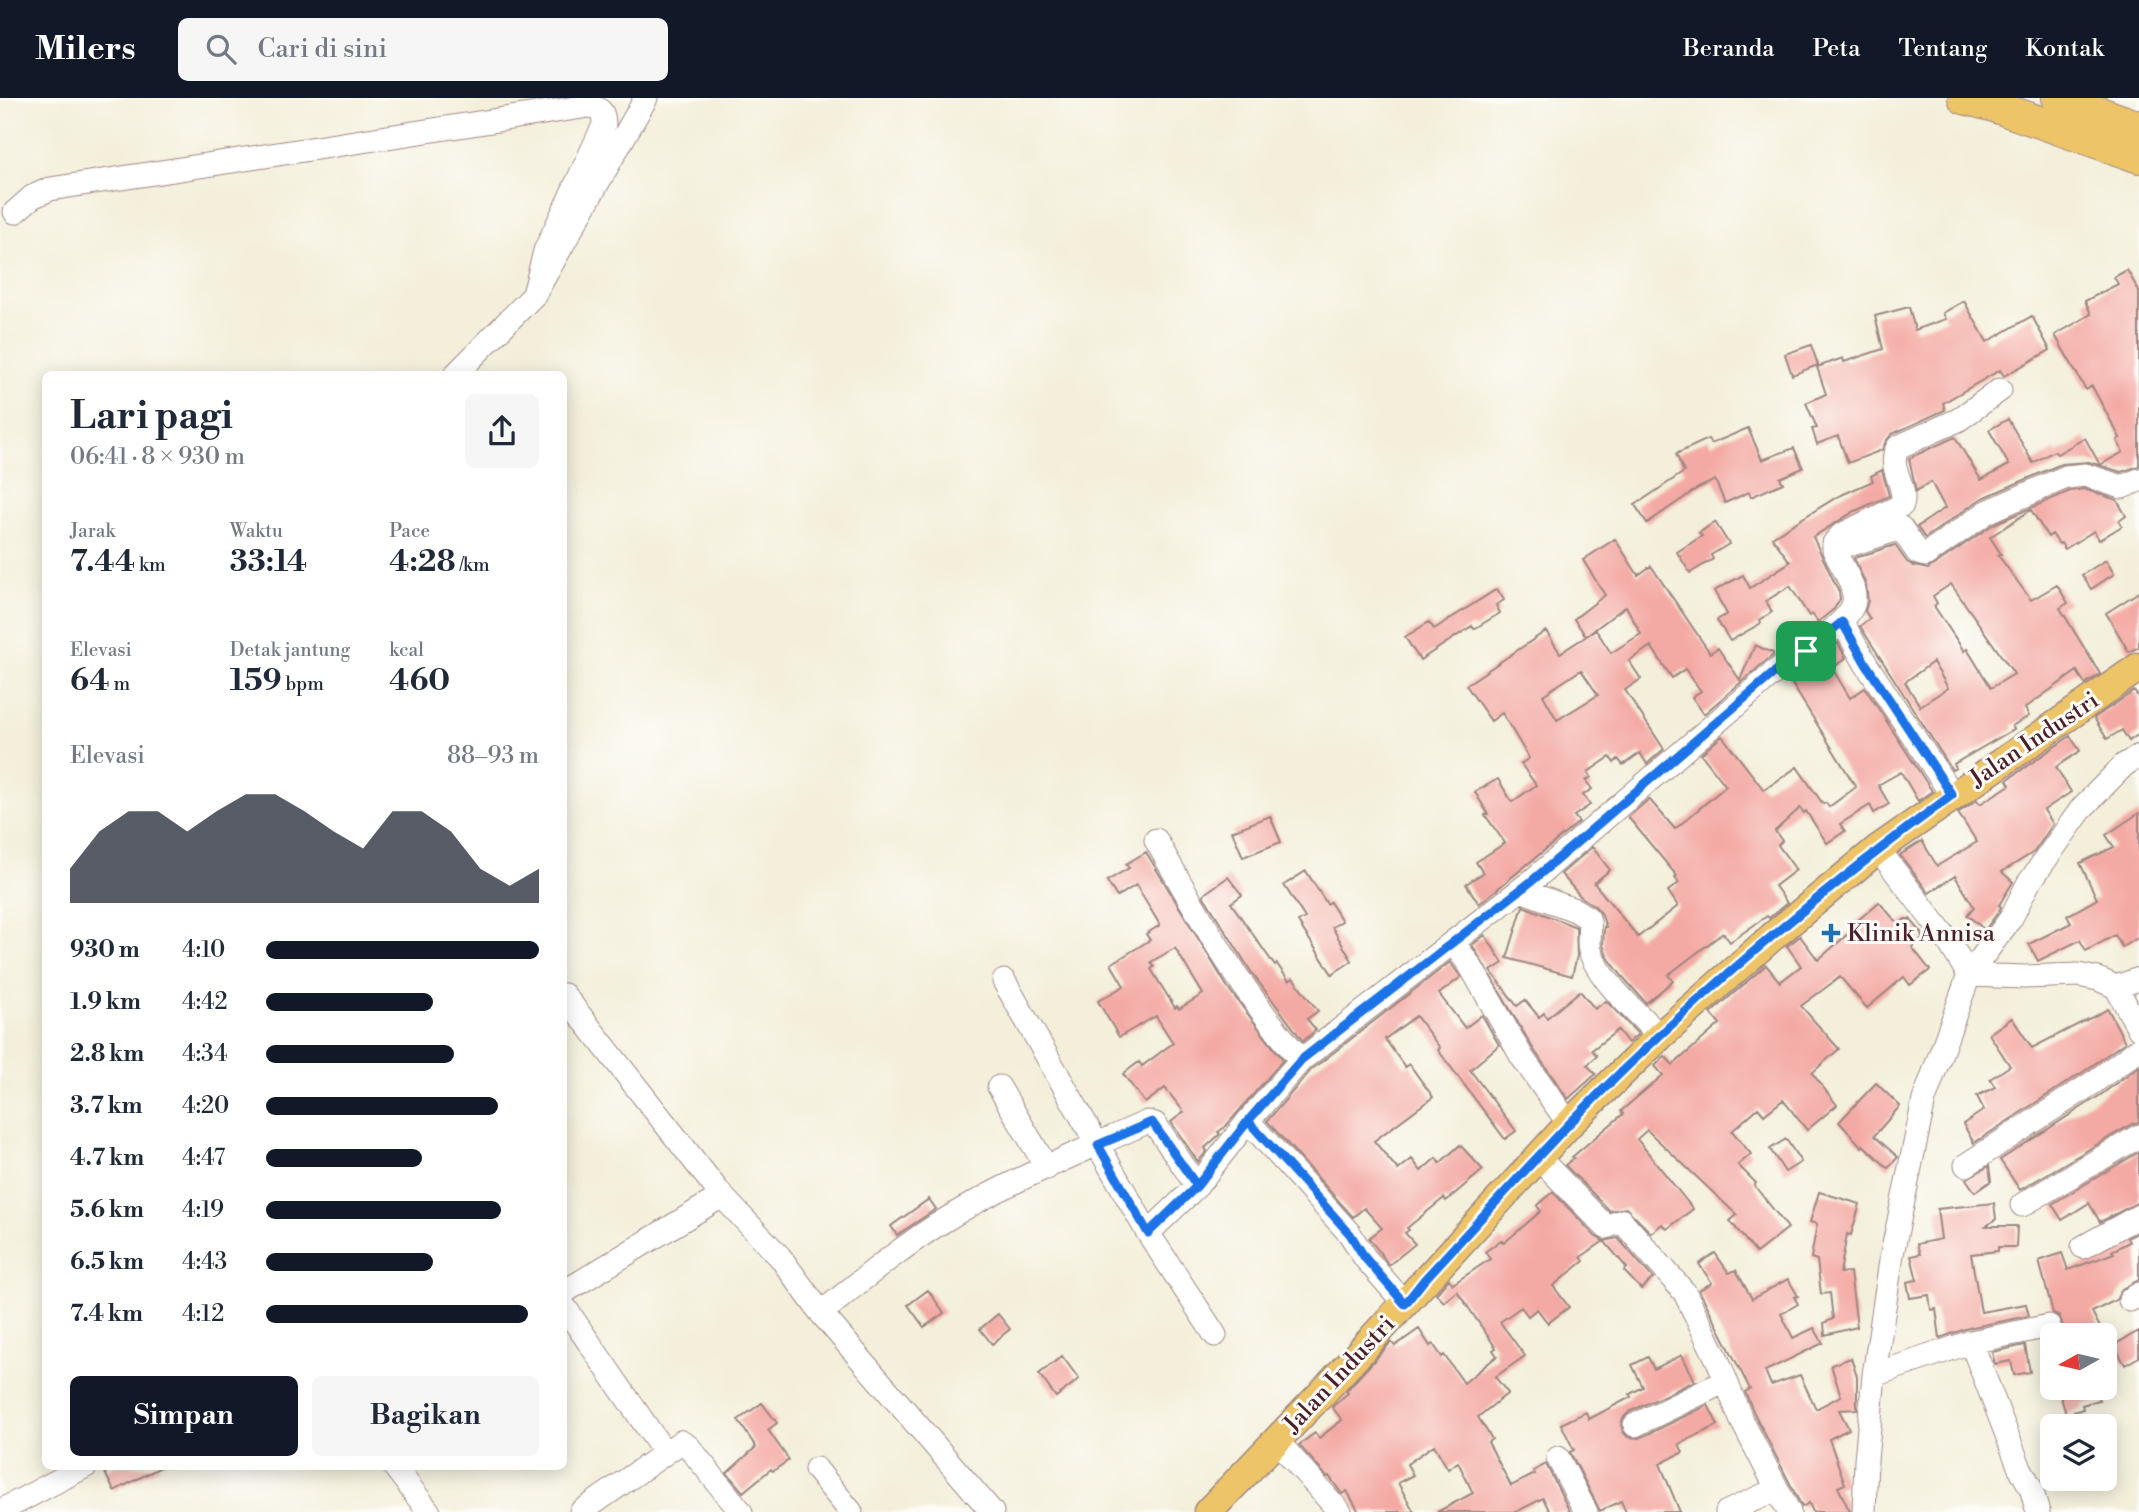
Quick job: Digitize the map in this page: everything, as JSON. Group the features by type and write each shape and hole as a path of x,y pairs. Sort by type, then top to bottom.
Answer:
{"highway":[{"path":"1964,98 2004,109 2139,158"},
{"path":"2057,98 2139,127"}],"main road":[{"name":"Jalan Industri","path":"1208,1512 1405,1304 1424,1280 1569,1124 1660,1036 1878,849 2139,667"}],"street":[{"path":"459,371 534,295 646,98"},
{"path":"15,212 32,197 50,189 589,106 597,107 602,111 604,125 545,251 534,295"},
{"path":"1148,1233 1197,1186 1301,1060 1520,890 1596,828 1782,666 1849,616 1854,602 1853,592 1834,550 1834,543 1841,535 1902,505 1903,494 1893,461 1898,447 1958,420 2000,390"},
{"path":"1834,550 1897,527 1904,529 1918,553 1925,555 1987,512 2066,477 2085,475 2122,487 2139,480"},
{"path":"1842,622 1866,664 1952,795"},
{"path":"1864,1512 1874,1375 1892,1254 1924,1100 1969,975 2011,918 2028,884 2082,807 2124,765 2139,756"},
{"path":"1156,840 1214,943 1246,991 1301,1060"},
{"path":"1878,849 1947,939 1969,975"},
{"path":"1520,890 1575,910 1588,918 1589,947 1594,960 1610,982 1660,1036"},
{"path":"1453,942 1471,967 1522,1057 1569,1124"},
{"path":"1969,975 2078,975 2098,979 2116,987 2139,1029"},
{"path":"2116,987 2139,979"},
{"path":"1004,981 1148,1233 1215,1335"},
{"path":"567,999 722,1196 780,1257 821,1313 992,1512"},
{"path":"1966,1165 2094,1082 2139,1049"},
{"path":"999,1087 1047,1168"},
{"path":"1248,1121 1350,1234 1365,1258 1405,1304"},
{"path":"821,1313 944,1220 1014,1182 1152,1122 1197,1186"},
{"path":"2022,1205 2139,1136"},
{"path":"1539,1158 1606,1227 1622,1222 1685,1293 1741,1419 1789,1512"},
{"path":"567,1290 722,1196"},
{"path":"2083,1247 2139,1216"},
{"path":"567,1310 664,1452"},
{"path":"1874,1375 1971,1342 2040,1328"},
{"path":"1971,1342 2019,1466 2031,1488 2038,1512"},
{"path":"1634,1425 1726,1381"},
{"path":"1277,1441 1340,1512"},
{"path":"593,1509 678,1443 686,1444 741,1512"},
{"path":"1558,1458 1586,1512"},
{"path":"816,1468 850,1512"},
{"path":"0,1511 78,1470"},
{"path":"397,1470 429,1512"},
{"path":"1727,1512 1777,1489"}],"building":[{"path":"2127,270 2139,291 2139,466 2121,472 2089,462 2061,464 1981,499 1925,538 1917,527 1945,508 1931,482 1916,491 1909,458 1955,437 1981,480 2009,465 1989,430 2008,419 2033,463 2054,451 2057,454 2085,438 2100,465 2123,452 2117,440 2120,438 2092,386 2086,390 2055,335 2091,314 2085,301 2118,284 2114,277"},
{"path":"1964,301 1987,342 2032,316 2050,350 2004,376 2000,370 1943,403 1945,410 1892,434 1882,450 1848,463 1838,436 1817,444 1812,429 1817,428 1806,403 1826,394 1817,367 1843,358 1844,362 1883,349 1875,316 1909,307 1915,330 1946,319 1943,313"},
{"path":"1811,345 1818,365 1792,375 1785,354"},
{"path":"1748,428 1762,460 1794,448 1803,468 1780,478 1783,483 1751,497 1749,492 1725,503 1715,480 1698,488 1647,523 1635,505 1684,472 1676,454 1708,439 1711,444"},
{"path":"1882,470 1889,496 1855,511 1813,537 1839,592 1840,599 1834,609 1818,622 1812,614 1809,616 1790,586 1766,601 1772,612 1760,620 1761,623 1730,641 1717,620 1727,614 1714,591 1743,575 1750,588 1790,562 1772,537 1837,497 1873,481 1871,476"},
{"path":"2084,489 2117,500 2126,516 2119,521 2122,526 2099,540 2094,531 2065,549 2052,534 2048,537 2031,510 1990,537 2001,554 1998,555 2031,600 2057,585 2068,603 2060,608 2100,674 2085,684 2077,671 2025,708 2029,716 2012,726 2014,729 1954,764 1956,768 1952,770 1860,626 1870,619 1865,611 1868,601 1866,585 1854,558 1895,545 1907,562 1928,569 1994,524 2070,491","holes":["1951,584 2014,674 1991,688 1967,649 1964,651 1934,606 1937,603 1933,596","1933,662 1948,688 1920,706 1905,682"]},
{"path":"1715,522 1729,544 1711,555 1713,559 1690,573 1677,552 1702,536 1699,533"},
{"path":"1615,539 1638,575 1651,566 1710,653 1718,648 1740,680 1755,645 1773,655 1704,714 1692,697 1701,691 1685,669 1672,678 1651,646 1629,661 1641,679 1625,690 1664,749 1647,764 1640,753 1623,765 1618,759 1614,763 1610,757 1588,772 1591,777 1586,781 1592,789 1583,795 1590,805 1574,816 1579,822 1479,904 1466,884 1483,873 1476,862 1505,843 1485,815 1488,814 1475,792 1498,779 1512,802 1536,785 1521,764 1529,758 1502,713 1491,721 1466,685 1546,631 1560,653 1596,630 1611,653 1641,634 1626,606 1586,636 1574,619 1605,595 1583,560","holes":["1581,670 1598,695 1557,720 1543,695"]},
{"path":"2106,560 2114,574 2091,589 2082,575"},
{"path":"1497,589 1504,600 1496,605 1500,613 1474,629 1472,626 1420,660 1405,637 1429,622 1434,629"},
{"path":"2139,592 2139,647 2129,652 2106,613"},
{"path":"1838,643 1846,658 1832,668 1850,698 1865,688 1932,791 1918,801 1901,772 1878,785 1889,804 1874,813 1870,805 1840,824 1845,831 1827,843 1806,811 1804,813 1800,808 1775,831 1782,841 1778,845 1796,870 1775,886 1787,903 1769,918 1767,916 1730,942 1723,933 1668,975 1673,981 1646,1003 1607,956 1603,945 1606,927 1601,913 1581,897 1561,874 1592,847 1610,870 1594,883 1638,937 1678,906 1668,891 1679,883 1675,878 1677,876 1628,817 1649,799 1675,829 1726,786 1701,754 1722,736 1764,790 1797,767 1823,804 1826,803 1829,807 1856,787 1789,679"},
{"path":"2134,691 2139,698 2139,734 2129,741 2122,730 2107,739 2094,718"},
{"path":"2070,736 2080,751 2056,767 2071,792 2044,810 2053,824 2034,852 2002,872 2013,882 1999,905 1999,911 1985,930 1967,915 1974,907 1955,876 1929,893 1900,855 1922,841 1937,866 1977,842 1958,813 1977,800 1980,804 2010,785 2007,780"},
{"path":"2139,813 2139,937 2122,947 2115,935 2086,951 2080,940 2038,961 2029,944 2071,923 2067,916 2097,899 2080,863 2114,847 2106,835"},
{"path":"1270,816 1281,842 1243,857 1232,831"},
{"path":"1146,852 1228,988 1283,1060 1218,1132 1220,1134 1205,1148 1207,1151 1198,1162 1171,1122 1184,1112 1165,1088 1145,1103 1123,1074 1139,1062 1142,1066 1173,1043 1156,1016 1119,1037 1098,1001 1124,986 1111,964 1150,940 1146,934 1160,925 1136,885 1117,897 1107,881 1129,868 1126,864","holes":["1175,948 1203,994 1179,1009 1177,1006 1175,1008 1151,969 1154,967 1151,962"]},
{"path":"1306,871 1327,904 1330,902 1342,921 1332,927 1352,961 1332,974 1298,922 1305,918 1284,885"},
{"path":"1228,877 1242,895 1231,903 1275,966 1277,964 1289,981 1293,978 1318,1011 1307,1019 1316,1030 1303,1041 1252,973 1203,895"},
{"path":"1879,902 1899,925 1905,919 1910,919 1922,933 1922,938 1912,947 1930,970 1910,985 1904,977 1867,1008 1840,977 1801,1006 1839,1049 1812,1073 1837,1105 1807,1130 1783,1100 1764,1115 1758,1108 1732,1131 1751,1154 1738,1165 1756,1183 1754,1185 1788,1228 1756,1253 1730,1221 1737,1215 1647,1130 1637,1139 1693,1209 1667,1229 1662,1224 1651,1233 1626,1208 1610,1211 1565,1165 1663,1075 1655,1066 1665,1056 1673,1065 1720,1024 1711,1013 1766,965 1780,982 1801,966 1787,946 1800,936 1818,960 1858,925 1856,922"},
{"path":"1523,906 1576,927 1577,956 1572,976 1507,958"},
{"path":"1485,935 1503,963 1491,971 1517,1006 1525,1000 1539,1017 1544,1013 1547,1018 1580,991 1595,1009 1606,1001 1638,1034 1628,1043 1618,1030 1592,1050 1597,1056 1587,1065 1596,1074 1568,1099 1534,1050 1472,945"},
{"path":"1450,962 1461,977 1439,994 1465,1028 1482,1015 1499,1045 1470,1070 1516,1131 1505,1139 1438,1050 1440,1048 1416,1016 1385,1039 1405,1067 1409,1064 1433,1097 1374,1141 1398,1170 1412,1159 1421,1171 1436,1158 1440,1163 1460,1145 1483,1170 1446,1201 1444,1198 1407,1228 1409,1230 1405,1233 1415,1244 1389,1265 1369,1238 1382,1228 1364,1208 1353,1217 1267,1121 1311,1070"},
{"path":"2108,1009 2125,1042 1974,1143 1963,1124 1984,1110 1977,1096 1995,1087 1990,1079 2010,1066 1989,1034 2012,1018 2032,1048"},
{"path":"2139,1066 2139,1122 2020,1190 2000,1160 2102,1094"},
{"path":"1876,1083 1900,1106 1874,1136 1898,1157 1888,1168 1863,1145 1862,1147 1839,1122"},
{"path":"1786,1139 1801,1162 1785,1172 1770,1149"},
{"path":"2139,1152 2139,1202 2100,1222 2089,1203 2062,1220 2052,1204"},
{"path":"1989,1166 1991,1181 1975,1192 1966,1179"},
{"path":"1553,1192 1596,1237 1604,1241 1581,1257 1584,1261 1553,1286 1569,1307 1548,1323 1537,1309 1528,1316 1521,1307 1500,1322 1525,1356 1495,1377 1508,1393 1478,1417 1492,1439 1488,1442 1511,1486 1535,1474 1533,1471 1546,1464 1570,1512 1550,1512 1543,1498 1516,1512 1437,1512 1473,1493 1458,1462 1448,1469 1434,1445 1407,1464 1413,1475 1398,1483 1414,1512 1359,1512 1347,1491 1342,1494 1329,1476 1327,1477 1299,1445 1315,1433 1319,1438 1342,1420 1332,1407 1348,1393 1346,1391 1391,1342 1395,1346 1419,1329 1430,1346 1433,1344 1442,1357 1444,1355 1464,1383 1497,1356 1493,1350 1496,1348 1457,1291 1444,1302 1436,1294 1449,1279 1453,1284 1490,1259 1485,1252 1501,1240 1504,1243 1541,1211 1537,1206"},
{"path":"1819,1192 1860,1204 1851,1235 1847,1234 1840,1273 1850,1272 1857,1327 1825,1335 1824,1323 1833,1319 1830,1293 1821,1294 1817,1260 1811,1258 1817,1224 1810,1222"},
{"path":"929,1199 936,1209 897,1235 891,1226"},
{"path":"1994,1203 1996,1219 1986,1226 2017,1226 2016,1247 1998,1247 1998,1251 1971,1254 1981,1312 2026,1304 2029,1316 1968,1328 1940,1338 1936,1309 1931,1310 1929,1295 1910,1298 1907,1282 1917,1280 1911,1256 1920,1254 1917,1244 1941,1239 1937,1209"},
{"path":"2139,1232 2139,1280 2122,1289 2116,1300 2092,1312 2098,1323 2062,1323 2059,1316 2053,1313 2039,1261 2062,1253 2068,1270 2114,1253 2112,1251 2129,1242 2127,1238"},
{"path":"1618,1238 1653,1278 1641,1289 1624,1271 1627,1268 1604,1241"},
{"path":"1715,1253 1729,1273 1736,1270 1752,1299 1788,1279 1798,1296 1794,1297 1798,1304 1781,1314 1793,1338 1814,1328 1823,1343 1765,1371 1771,1385 1800,1375 1816,1409 1841,1396 1831,1365 1851,1358 1857,1376 1857,1409 1839,1410 1849,1429 1829,1439 1845,1484 1838,1487 1850,1512 1813,1512 1809,1503 1802,1507 1754,1413 1745,1392 1750,1389 1699,1290 1712,1283 1699,1264"},
{"path":"928,1290 944,1313 924,1327 908,1305"},
{"path":"998,1314 1010,1329 992,1344 980,1329"},
{"path":"2139,1331 2139,1357 2125,1365 2118,1352 2118,1343"},
{"path":"2025,1345 2030,1372 2014,1375 2011,1361 1995,1364 1992,1352"},
{"path":"1682,1355 1695,1381 1629,1412 1621,1425 1628,1437 1640,1438 1708,1405 1718,1425 1679,1444 1683,1452 1660,1464 1680,1512 1626,1512 1621,1501 1600,1511 1570,1452 1574,1450 1561,1424 1586,1412 1589,1419 1631,1397 1630,1394 1643,1387 1632,1365 1648,1357 1654,1369"},
{"path":"1062,1356 1079,1379 1056,1397 1039,1374"},
{"path":"2062,1400 2099,1400 2082,1405 2083,1409 2066,1414"},
{"path":"762,1403 777,1423 768,1430 789,1460 773,1471 771,1469 743,1492 727,1473 756,1447 738,1420"},
{"path":"106,1470 155,1470 114,1491"}],"place":[{"name":"Klinik Annisa","path":"1831,933"}],"route":[{"path":"1806,651 1782,666 1533,880 1301,1060 1284,1079 1248,1121 1223,1151 1197,1186 1152,1122 1098,1145 1148,1233 1197,1186 1248,1121 1350,1234 1365,1258 1405,1304 1424,1280 1569,1124 1660,1036 1772,937 1878,849 1952,795 1866,664 1842,622 1806,651"}]}
